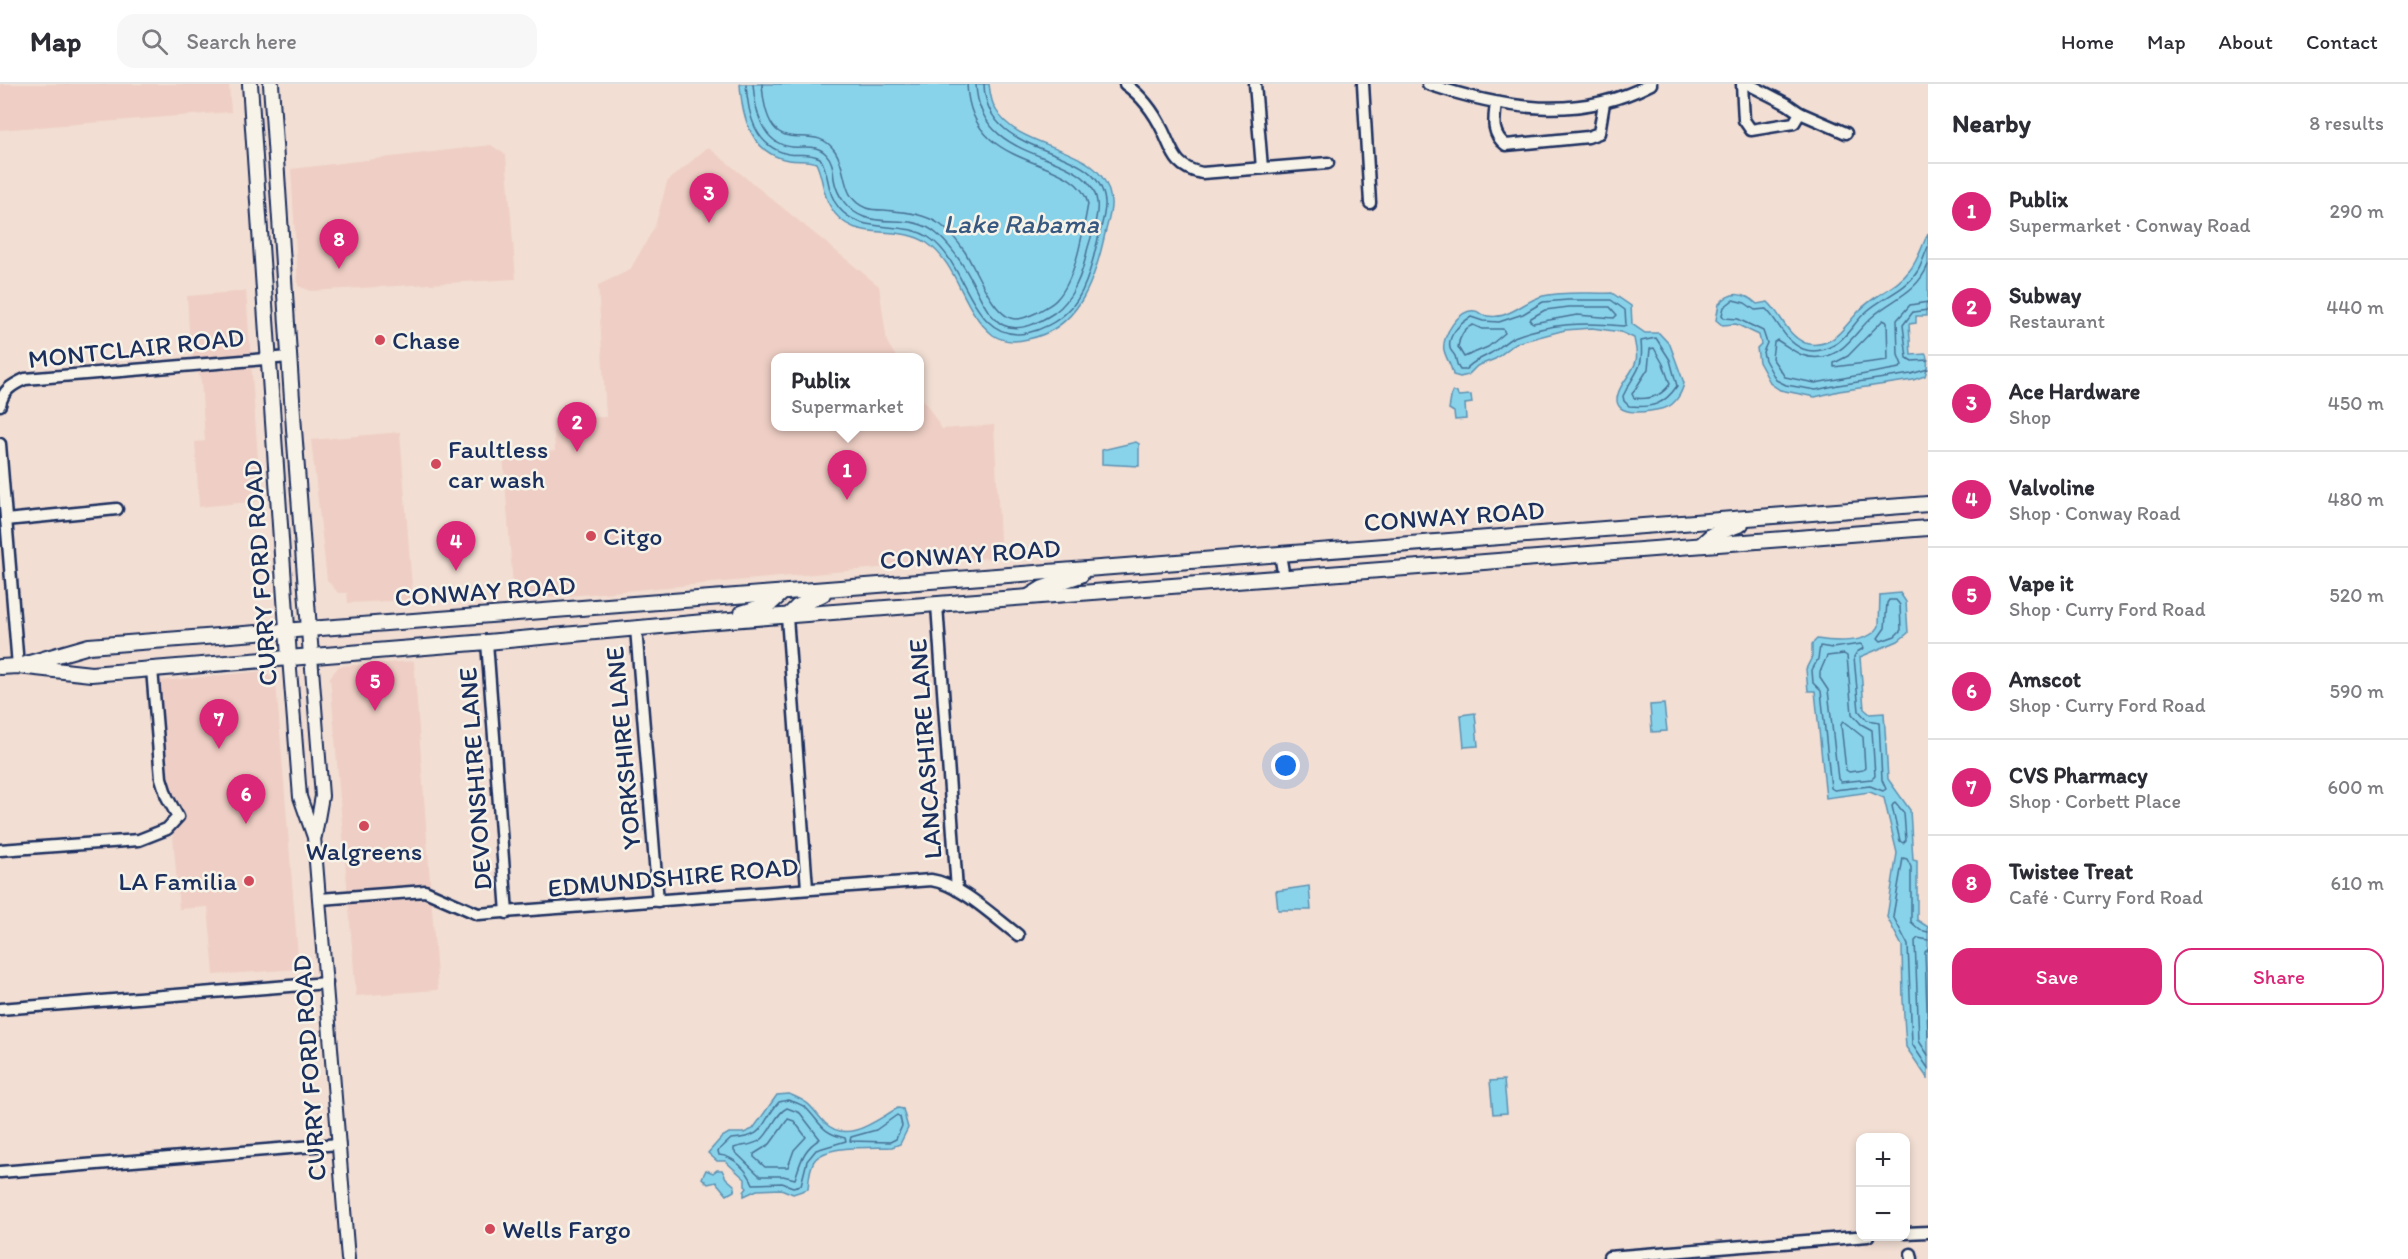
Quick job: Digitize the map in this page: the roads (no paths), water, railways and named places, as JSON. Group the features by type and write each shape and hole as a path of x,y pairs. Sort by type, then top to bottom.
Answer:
{"main road":[{"name":"CURRY FORD ROAD","path":"250,84 290,657"},
{"name":"CURRY FORD ROAD","path":"271,84 311,656"},
{"name":"CONWAY ROAD","path":"0,668 18,666 89,646 1928,504"},
{"path":"1701,545 1722,529 1772,516"},
{"name":"CONWAY ROAD","path":"18,666 91,674 705,622 1928,528"},
{"path":"1029,598 1043,588 1103,568"},
{"path":"787,617 807,601 836,589"},
{"path":"705,622 757,610 770,604 782,593"}],"street":[{"path":"1125,84 1141,96 1163,130 1172,153 1180,163 1194,171 1202,173 1328,163"},
{"path":"1255,84 1262,168"},
{"path":"1363,84 1370,203"},
{"path":"1428,84 1496,103 1551,108 1604,103 1651,84"},
{"path":"1742,84 1744,120 1750,130 1794,123 1800,113"},
{"path":"1748,84 1800,113 1846,133"},
{"path":"252,100 272,99"},
{"path":"1496,103 1493,124 1498,139 1506,145 1588,137 1599,133 1604,103"},
{"path":"265,303 286,302"},
{"name":"MONTCLAIR ROAD","path":"0,405 1,397 10,386 25,379 289,357"},
{"path":"0,444 18,666"},
{"path":"6,520 117,509"},
{"path":"1280,554 1284,578"},
{"name":"LANCASHIRE LANE","path":"937,605 957,890"},
{"path":"787,617 807,888"},
{"name":"YORKSHIRE LANE","path":"636,628 658,901"},
{"name":"DEVONSHIRE LANE","path":"487,642 507,913"},
{"name":"CURRY FORD ROAD","path":"311,656 322,796 314,837"},
{"name":"CURRY FORD ROAD","path":"290,657 300,797 314,837 320,899 348,1259"},
{"path":"0,850 139,840 159,834 178,817 167,797 161,778 152,669"},
{"name":"EDMUNDSHIRE ROAD","path":"320,899 425,891 478,914 931,880 942,881 957,890 1018,935"},
{"path":"0,1009 327,983"},
{"path":"0,1172 339,1144"},
{"path":"1910,1233 1928,1232"},
{"path":"1609,1257 1856,1237"}],"water":[{"name":"Lake Rabama","path":"740,84 989,84 994,107 1008,124 1024,134 1079,158 1094,168 1106,183 1111,202 1110,215 1095,271 1081,301 1060,325 1045,334 1014,341 993,335 974,314 946,263 927,243 902,234 862,230 850,226 839,218 830,206 816,163 776,156 757,142 746,121"},
{"path":"1928,233 1926,316 1916,316 1916,323 1909,324 1911,355 1926,354 1925,376 1815,397 1780,390 1771,384 1759,362 1757,348 1761,344 1759,335 1736,324 1722,325 1716,320 1719,304 1723,300 1733,295 1743,295 1757,304 1768,302 1793,335 1805,343 1815,344 1831,340 1866,304 1905,276 1915,262"},
{"path":"1612,293 1631,306 1632,324 1645,333 1659,333 1670,345 1684,383 1678,398 1669,406 1643,412 1626,411 1620,408 1617,402 1618,394 1637,355 1634,338 1621,332 1592,328 1565,330 1516,343 1495,359 1477,366 1468,375 1460,377 1453,375 1444,344 1453,324 1463,314 1475,311 1485,316 1504,315 1533,300 1551,294"},
{"path":"1452,392 1457,392 1458,396 1471,395 1472,403 1465,404 1466,419 1455,420 1454,412 1449,409"},
{"path":"1136,442 1139,444 1139,466 1102,464 1102,450"},
{"path":"1900,593 1906,602 1908,633 1898,641 1860,657 1864,709 1870,714 1884,713 1888,779 1910,810 1913,860 1917,861 1917,920 1928,927 1928,1079 1906,1047 1902,946 1887,917 1897,853 1884,798 1870,792 1826,798 1815,691 1808,691 1806,669 1812,657 1812,644 1817,639 1842,641 1868,636 1879,626 1880,595"},
{"path":"1664,704 1667,731 1652,732 1650,705"},
{"path":"1475,713 1478,746 1464,747 1461,715"},
{"path":"1309,886 1311,910 1278,910 1276,891"},
{"path":"1504,1080 1507,1113 1493,1114 1490,1081"},
{"path":"789,1094 807,1103 825,1123 834,1129 853,1131 898,1108 903,1109 908,1128 900,1144 892,1147 839,1149 820,1156 811,1167 808,1189 793,1194 781,1189 757,1190 744,1196 747,1188 745,1179 725,1161 717,1161 708,1153 722,1137 729,1133 744,1133 753,1129 777,1095"},
{"path":"706,1170 713,1173 722,1170 726,1178 735,1186 734,1191 727,1195 716,1182 708,1184 702,1178"}],"place":[{"name":"Ace Hardware","path":"709,223"},
{"name":"Twistee Treat","path":"339,269"},
{"name":"Chase","path":"380,340"},
{"name":"Subway","path":"577,452"},
{"name":"Faultless car wash","path":"436,464"},
{"name":"Publix","path":"847,500"},
{"name":"Citgo","path":"591,536"},
{"name":"Valvoline","path":"456,571"},
{"name":"Vape it","path":"375,711"},
{"name":"CVS Pharmacy","path":"219,749"},
{"name":"Amscot","path":"246,824"},
{"name":"Walgreens","path":"364,826"},
{"name":"LA Familia","path":"249,881"},
{"name":"Wells Fargo","path":"490,1229"}]}
